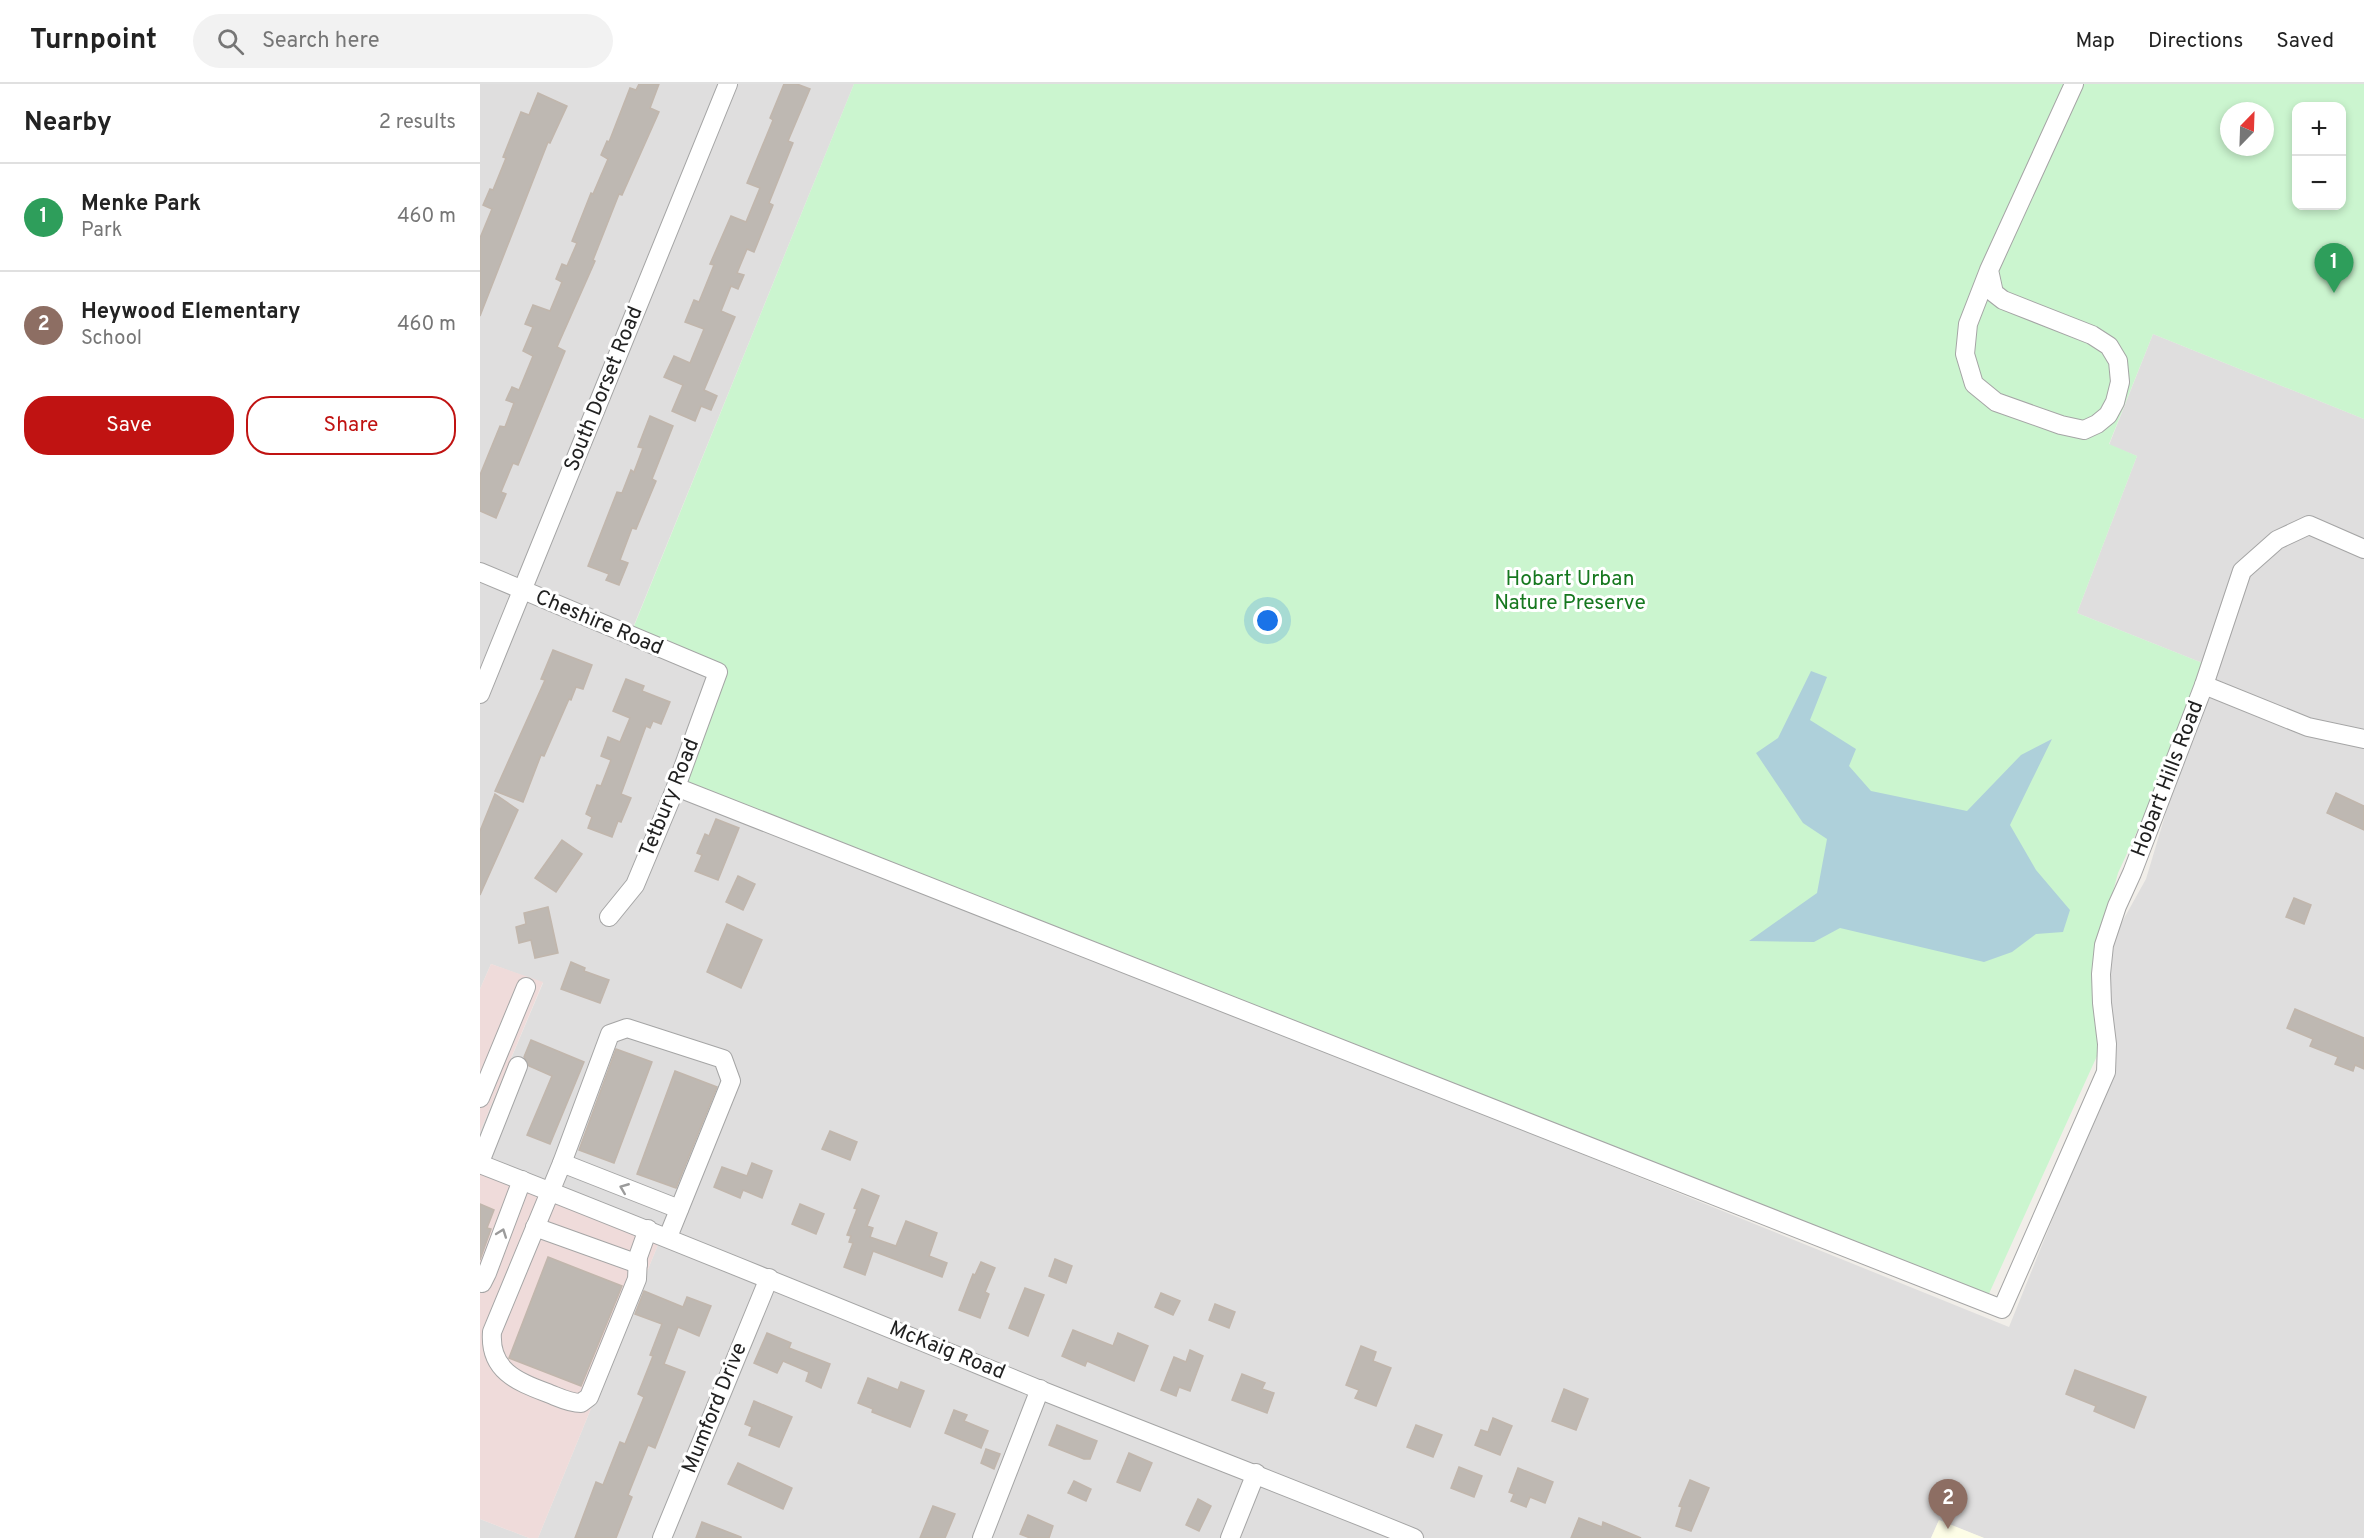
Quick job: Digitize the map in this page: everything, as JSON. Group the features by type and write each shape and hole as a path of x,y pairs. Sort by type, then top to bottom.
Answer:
{"street":[{"name":"South Dorset Road","path":"480,694 728,84"},
{"path":"1989,270 1994,293 2003,300 2092,335 2109,346 2118,361 2120,382 2108,416 2084,430 2061,425 1996,402 1974,384 1965,354 1968,324 1989,270 2074,84"},
{"name":"Hobart Hills Road","path":"676,787 2002,1310 2106,1072 2107,1044 2101,974 2104,945 2117,906 2132,873 2204,685 2242,571 2277,540 2309,525 2364,549"},
{"name":"Cheshire Road","path":"480,572 718,672"},
{"name":"Tetbury Road","path":"609,917 635,885 676,787 718,672"},
{"name":"Hobart Hills Road","path":"2204,685 2308,727 2364,739"},
{"path":"480,1098 526,987"},
{"path":"648,1229 636,1279 589,1397 581,1403 572,1402 511,1377 502,1368 491,1344 492,1332 562,1163 610,1034 627,1028 723,1059 731,1081 668,1237"},
{"path":"480,1163 518,1066"},
{"name":"McKaig Road","path":"480,1163 1414,1538"},
{"path":"562,1163 679,1209"},
{"path":"480,1282 483,1283 522,1180"},
{"path":"535,1227 638,1264"},
{"name":"Mumford Drive","path":"662,1538 769,1278"},
{"path":"982,1538 1040,1389"},
{"path":"1230,1538 1256,1473"}],"shaded area":[{"path":"480,84 854,84 630,635 718,672 676,787 2009,1327 2111,1074 2107,1002 2108,947 2146,879 2210,666 2077,613 2137,456 2109,445 2153,334 2364,419 2364,1538 1984,1538 1939,1520 1931,1538 538,1538 662,1235 480,1164 480,1132 543,983 491,964 480,989"},
{"path":"491,964 543,982 480,1132 480,989"},
{"path":"480,1164 662,1235 538,1538 529,1538 480,1519"},
{"path":"480,1519 529,1538 480,1538"},
{"path":"1939,1520 1984,1538 1931,1538"}],"green space":[{"name":"Hobart Urban Nature Preserve","path":"854,84 2364,84 2364,419 2153,334 2109,444 2137,456 2077,613 2210,666 2204,685 2118,873 2099,944 2102,1045 1987,1298 676,787 718,672 630,636"}],"water":[{"path":"1811,671 1827,677 1810,720 1856,749 1849,766 1871,791 1967,811 2021,755 2052,739 2010,825 2036,870 2070,910 2063,932 2036,934 2012,952 1984,962 1840,928 1814,942 1749,941 1817,893 1827,839 1803,823 1756,753 1778,738"}],"building":[{"path":"639,84 659,84 650,108 659,112 622,195 619,194 593,260 595,261 557,347 565,351 518,465 513,463 501,492 506,494 496,518 480,511 480,475 500,426 505,427 514,403 506,400 512,387 519,390 533,356 523,351 533,327 525,324 533,305 550,311 562,282 556,279 562,264 567,266 577,243 572,241 591,193 593,194 608,159 601,155 607,141 609,142 630,88 636,90"},
{"path":"784,84 797,84 810,89 788,141 793,143 769,203 773,205 754,252 747,249 737,273 744,275 738,289 731,286 721,311 735,317 704,390 717,396 711,410 701,406 695,421 672,411 683,385 664,377 674,356 690,363 704,329 685,322 694,300 699,302 714,265 710,264 731,216 746,222 760,188 747,183 773,120 770,118"},
{"path":"538,93 567,106 550,143 548,142 480,316 480,238 492,209 483,205 490,189 493,190 521,112 529,115"},
{"path":"650,416 673,426 652,479 656,481 636,529 632,528 620,560 628,563 619,585 606,580 609,574 588,566 617,492 622,493 631,470 634,472 643,448 638,447"},
{"path":"553,650 592,665 583,689 576,687 571,700 569,699 544,756 541,755 523,802 495,791 545,680 541,679"},
{"path":"626,679 644,686 642,691 670,702 661,724 653,721 650,728 646,726 621,794 631,798 612,837 588,828 592,817 586,814 597,785 601,786 611,760 601,756 608,737 620,742 630,718 613,711"},
{"path":"2336,793 2364,806 2364,830 2327,813"},
{"path":"495,794 518,810 480,895 480,831"},
{"path":"716,819 739,828 718,880 695,871 702,855 697,853 705,834 709,836"},
{"path":"562,840 582,854 556,892 535,878"},
{"path":"738,876 755,884 743,910 726,902"},
{"path":"2294,898 2311,905 2304,924 2286,917"},
{"path":"548,907 558,953 535,958 531,940 519,943 516,927 526,924 524,913"},
{"path":"727,924 762,940 741,988 707,972"},
{"path":"571,962 585,968 584,971 609,980 600,1003 561,989"},
{"path":"2295,1009 2364,1038 2364,1069 2355,1065 2353,1071 2335,1064 2338,1057 2310,1046 2313,1039 2287,1028"},
{"path":"531,1040 584,1062 550,1144 527,1135 552,1076 529,1066 524,1057"},
{"path":"616,1049 652,1062 614,1163 579,1150"},
{"path":"675,1071 717,1087 676,1188 637,1174"},
{"path":"830,1131 857,1142 850,1160 822,1149"},
{"path":"752,1163 772,1171 762,1198 743,1190 740,1198 714,1187 722,1167 747,1176"},
{"path":"862,1189 879,1196 867,1226 873,1228 870,1237 896,1246 906,1221 937,1233 929,1256 947,1263 942,1277 873,1251 865,1275 844,1267 853,1243 849,1242 851,1236 847,1235"},
{"path":"480,1204 494,1210 487,1228 491,1229 480,1260"},
{"path":"800,1204 824,1214 816,1234 792,1224"},
{"path":"548,1257 622,1286 581,1386 509,1358"},
{"path":"1055,1259 1072,1266 1066,1283 1049,1276"},
{"path":"981,1262 995,1268 985,1292 989,1294 980,1318 959,1310 973,1274 975,1275"},
{"path":"1025,1288 1044,1295 1028,1336 1009,1328"},
{"path":"644,1291 683,1307 687,1297 711,1306 699,1336 678,1327 664,1364 685,1372 655,1448 648,1445 628,1495 632,1497 616,1538 575,1538 596,1482 603,1485 620,1442 625,1444 644,1397 638,1394 653,1356 650,1355 662,1324 635,1314"},
{"path":"1161,1293 1180,1301 1173,1315 1155,1307"},
{"path":"1215,1304 1235,1312 1229,1328 1209,1320"},
{"path":"1073,1330 1113,1346 1118,1333 1148,1346 1134,1381 1087,1361 1085,1366 1062,1356"},
{"path":"767,1333 791,1343 789,1348 830,1364 821,1388 806,1381 809,1372 783,1361 777,1373 754,1363"},
{"path":"1361,1346 1376,1352 1373,1361 1391,1368 1376,1406 1355,1398 1359,1390 1346,1385"},
{"path":"1190,1350 1203,1356 1190,1391 1179,1387 1176,1396 1161,1390 1174,1357 1186,1362"},
{"path":"2075,1370 2146,1397 2134,1428 2094,1411 2096,1406 2066,1394"},
{"path":"1242,1374 1265,1383 1262,1389 1274,1393 1267,1413 1232,1400"},
{"path":"868,1378 898,1390 901,1382 924,1391 910,1427 872,1412 873,1409 858,1403"},
{"path":"1564,1389 1588,1399 1576,1430 1552,1421"},
{"path":"754,1401 792,1417 779,1447 749,1435 752,1427 745,1424"},
{"path":"954,1410 967,1415 964,1421 988,1431 981,1448 945,1433"},
{"path":"1493,1418 1512,1426 1500,1455 1475,1445 1481,1430 1488,1432"},
{"path":"1057,1425 1097,1441 1090,1459 1084,1459 1049,1445"},
{"path":"1416,1425 1442,1435 1433,1457 1407,1447"},
{"path":"986,1449 1000,1454 994,1469 981,1463"},
{"path":"1129,1453 1152,1463 1140,1491 1117,1482"},
{"path":"738,1463 792,1488 783,1509 728,1484"},
{"path":"1459,1467 1482,1476 1474,1497 1451,1488"},
{"path":"1518,1468 1553,1482 1545,1503 1530,1497 1526,1507 1511,1501 1514,1494 1509,1492"},
{"path":"1690,1480 1709,1488 1691,1531 1676,1526 1682,1507 1679,1506"},
{"path":"1074,1481 1091,1489 1086,1501 1068,1493"},
{"path":"1198,1499 1211,1506 1199,1531 1186,1525"},
{"path":"933,1506 955,1514 945,1538 920,1538"},
{"path":"1028,1515 1053,1526 1049,1538 1030,1538 1020,1534"},
{"path":"1579,1518 1602,1527 1603,1522 1641,1538 1571,1538"},
{"path":"702,1522 741,1537 741,1538 696,1538"}],"place":[{"name":"Menke Park","path":"2334,293"},
{"name":"Heywood Elementary","path":"1948,1529"}]}
